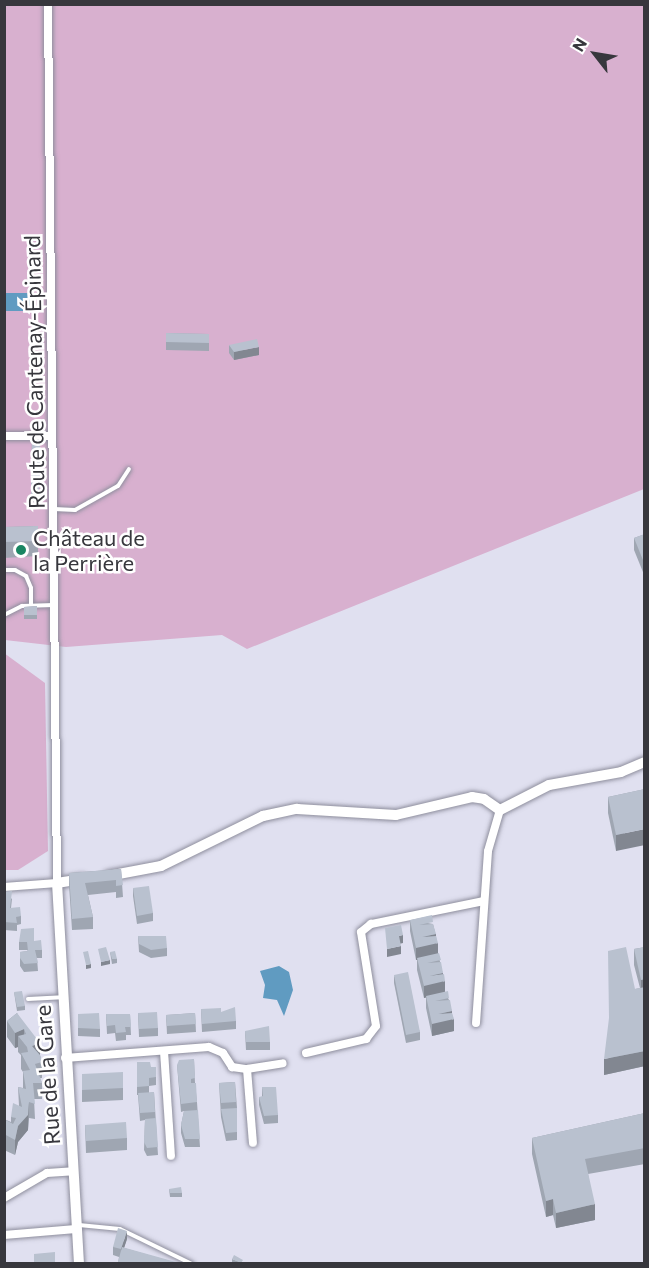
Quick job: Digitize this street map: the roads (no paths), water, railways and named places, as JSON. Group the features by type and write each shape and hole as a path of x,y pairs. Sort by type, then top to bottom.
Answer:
{"street":[{"name":"Route de Cantenay-Épinard","path":"48,4 57,884"},
{"path":"4,436 52,436"},
{"path":"476,1023 488,852 500,810 549,785 621,772 644,762"},
{"path":"4,887 57,884 161,866 263,816 297,809 396,815 471,797 484,799 500,810"},
{"name":"Rue de la Gare","path":"57,884 65,1058 79,1263"},
{"path":"306,1053 366,1039 376,1026 362,932 371,924 484,901"},
{"path":"65,1058 209,1047 223,1053 232,1067 247,1069 283,1063"},
{"path":"164,1051 171,1156"},
{"path":"247,1069 253,1143"},
{"path":"4,1198 47,1173 73,1171"},
{"path":"4,1235 75,1227"}],"lane":[{"path":"53,509 75,510 118,486 129,469"},
{"path":"4,570 15,570 26,576 32,588 31,605"},
{"path":"4,615 31,605 54,605"},
{"path":"28,999 62,998"},
{"path":"75,1227 120,1229 192,1263"}],"water":[{"path":"5,293 32,293 32,311 5,311"},
{"path":"279,966 289,972 293,990 284,1016 277,1000 263,998 265,985 260,971"}],"place":[{"name":"Château de la Perrière","path":"21,550"}]}
